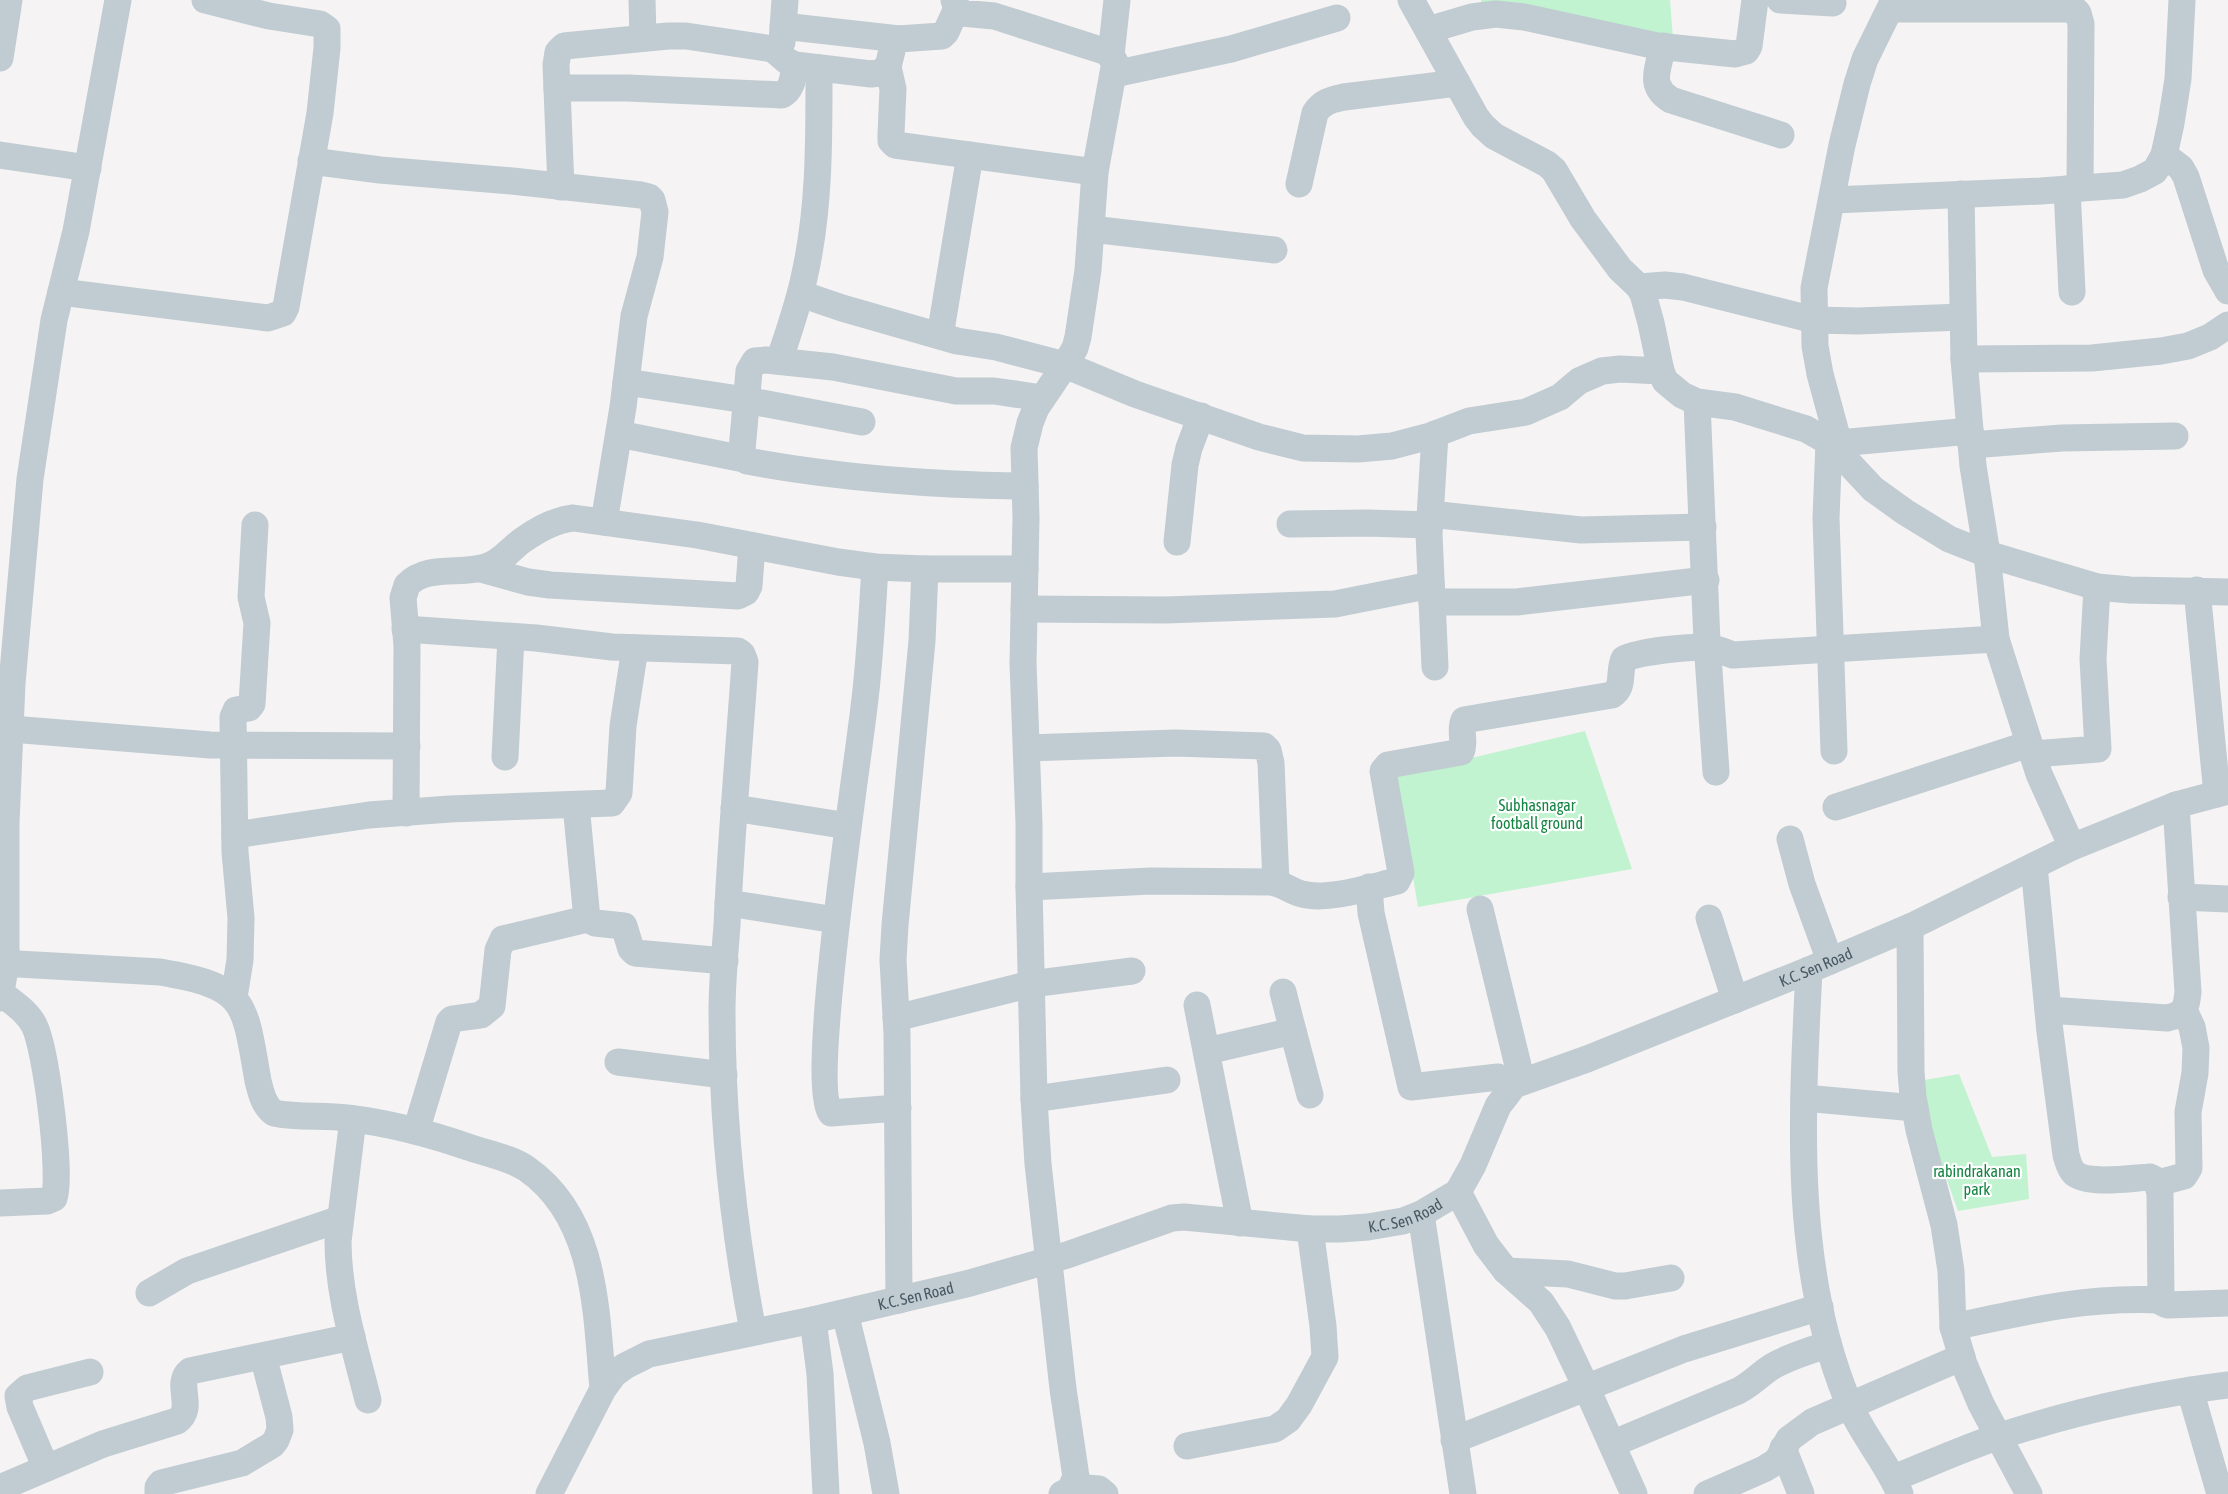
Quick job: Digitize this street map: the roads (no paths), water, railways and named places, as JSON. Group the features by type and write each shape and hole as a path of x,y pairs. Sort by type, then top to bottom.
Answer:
{"street":[{"path":"0,58 9,0"},
{"path":"0,1203 47,1202 54,1198 56,1160 38,1032 27,1014 1,996 3,813 5,756 10,729 6,691 30,478 50,345 76,231 118,0"},
{"path":"61,292 258,317 276,317 283,313 288,301 320,112 327,28 320,24 259,14 205,0"},
{"path":"642,0 643,38"},
{"path":"1067,1490 1076,1477 1063,1389 1038,1164 1034,1099 1029,823 1023,663 1025,442 1030,423 1042,398 1065,365 1075,348 1078,337 1088,270 1095,172 1113,64 1117,0"},
{"path":"1411,0 1476,117 1494,136 1554,170 1589,227 1620,269 1639,287 1652,323 1661,371 1672,388 1697,402 1735,407 1806,429 1837,447 1873,489 1913,518 1949,539 1987,554 2097,587 2228,592"},
{"path":"1428,30 1472,17 1496,14 1524,17 1663,46 1741,54 1749,46 1755,0"},
{"path":"1780,0 1833,3"},
{"path":"1833,200 2123,185 2155,171 2164,155 2178,79 2182,0"},
{"path":"778,361 801,294 810,242 818,164 799,63 784,13 899,39 942,36 955,4 966,14 994,16 1113,64 1231,49 1337,18"},
{"path":"1834,751 1826,518 1837,447 1820,374 1814,320 1814,288 1842,145 1857,84 1865,59 1892,4 2065,9 2078,13 2081,24 2072,292"},
{"path":"561,187 557,56 564,46 686,36 765,47 799,63 871,74 879,73 888,67"},
{"path":"899,39 894,42 888,67 893,84 892,143 897,146 1095,172"},
{"path":"1663,46 1656,80 1659,91 1663,95 1671,100 1781,135"},
{"path":"557,88 627,88 782,95 787,92 799,63"},
{"path":"1299,184 1315,112 1321,105 1329,100 1344,97 1457,83"},
{"path":"0,155 88,168"},
{"path":"940,336 970,155"},
{"path":"2164,155 2181,168 2186,177 2216,270 2228,291"},
{"path":"311,161 649,197 654,206 650,257 634,316 619,434 604,522"},
{"path":"1960,194 1962,317 1972,466 1987,554 1996,639 2039,774 2072,848"},
{"path":"1091,229 1274,250"},
{"path":"1639,287 1665,285 1683,287 1814,320 1858,321 1962,317"},
{"path":"801,294 957,341 1030,355 1065,365 1135,394 1274,442 1303,448 1358,449 1392,446 1435,434 1469,421 1526,412 1543,406 1560,397 1579,381 1602,371 1620,369 1661,371"},
{"path":"1964,359 2092,358 2161,351 2188,346 2210,337 2228,325"},
{"path":"744,459 742,450 749,371 758,360 833,367 956,391 994,392 1042,398"},
{"path":"626,382 746,400 862,422"},
{"path":"1697,402 1716,772"},
{"path":"1177,542 1185,465 1202,416"},
{"path":"619,434 750,462 859,478 959,485 1025,486"},
{"path":"1435,434 1430,520 1435,667"},
{"path":"1837,447 1970,438 2175,436"},
{"path":"406,813 407,646 403,598 404,590 410,581 422,575 481,568 503,558 523,540 563,520 573,518 698,535 875,567 1025,569"},
{"path":"1290,525 1430,520 1581,530 1703,527"},
{"path":"234,997 241,939 235,835 234,713 236,710 249,708 252,701 257,623 251,597 255,525"},
{"path":"481,568 528,582 550,585 738,596 746,592 749,586 752,546"},
{"path":"875,567 864,707 836,920 826,1050 826,1106 831,1113 898,1107"},
{"path":"899,1300 898,1107 893,960 922,641 925,569"},
{"path":"1024,609 1166,610 1335,604 1431,594 1517,602 1706,580"},
{"path":"1836,807 2031,749 2098,748 2094,658 2097,587"},
{"path":"2197,590 2222,792"},
{"path":"405,629 635,648 738,651 744,656 722,1010 733,1208 739,1257 753,1331"},
{"path":"505,757 511,637"},
{"path":"1029,887 1150,881 1276,882 1301,894 1325,895 1397,881 1401,873 1383,771 1388,765 1461,752 1464,747 1461,725 1464,720 1612,695 1619,687 1624,660 1635,654 1708,647 1733,655 1996,639"},
{"path":"235,835 369,815 608,804 615,801 626,694 635,648"},
{"path":"10,729 234,745 407,746"},
{"path":"1027,748 1176,743 1264,746 1268,750 1271,763 1276,882"},
{"name":"K.C. Sen Road","path":"550,1494 603,1389 614,1374 643,1357 899,1300 1049,1260 1172,1218 1184,1217 1310,1229 1368,1227 1403,1221 1421,1214 1458,1192 1473,1165 1498,1106 1518,1083 1587,1059 1819,966 1910,927 2072,848 2176,805 2222,792"},
{"path":"576,805 587,919"},
{"path":"2048,1010 2167,1017 2178,1016 2184,1010 2188,992 2176,805"},
{"path":"734,808 848,826"},
{"path":"1790,840 1819,966 1804,1098 1806,1203 1820,1307 1828,1344 1849,1404 1897,1486 1999,1436 2125,1400 2228,1385"},
{"path":"2034,866 2048,1010 2069,1166 2082,1178 2098,1180 2150,1177 2158,1183"},
{"path":"1369,887 1371,913 1411,1087 1498,1077 1518,1083 1480,909"},
{"path":"2181,897 2228,899"},
{"path":"728,903 836,920"},
{"path":"1708,918 1735,1000"},
{"path":"416,1131 449,1022 452,1019 481,1015 492,1006 498,950 503,939 587,919 624,926 631,949 635,953 725,961"},
{"path":"1910,927 1911,1072 1915,1108 1944,1225 1951,1271 1953,1327 1981,1404 2029,1494"},
{"path":"3,962 160,972 204,981 234,997 243,1011 252,1038 262,1096 271,1112 282,1115 353,1119 427,1133 525,1168 553,1192 579,1234 591,1277 603,1389"},
{"path":"896,1018 1031,984 1132,971"},
{"path":"1282,992 1310,1095"},
{"path":"1197,1005 1240,1223"},
{"path":"2158,1183 2184,1176 2189,1168 2188,1112 2195,1073 2196,1048 2192,1027 2184,1010"},
{"path":"1207,1051 1293,1031"},
{"path":"618,1062 724,1075"},
{"path":"1034,1099 1167,1080"},
{"path":"1804,1098 1915,1108"},
{"path":"353,1119 338,1240 339,1271 368,1400"},
{"path":"2158,1183 2160,1300"},
{"path":"1458,1192 1486,1245 1506,1271 1541,1302 1549,1314 1587,1389 1634,1494"},
{"path":"1421,1214 1463,1494"},
{"path":"149,1293 187,1271 340,1219"},
{"path":"1187,1446 1275,1429 1288,1419 1299,1405 1325,1357 1310,1229"},
{"path":"1506,1271 1568,1274 1615,1286 1671,1278"},
{"path":"1953,1327 2072,1303 2123,1298 2160,1300 2167,1305 2228,1303"},
{"path":"1454,1440 1684,1349 1820,1307"},
{"path":"845,1313 877,1443 886,1494"},
{"path":"813,1320 820,1374 826,1494"},
{"path":"0,1488 103,1444 177,1421 186,1412 183,1381 190,1371 352,1337"},
{"path":"1612,1444 1738,1391 1775,1365 1828,1344"},
{"path":"158,1494 158,1487 161,1483 242,1462 272,1445 276,1440 280,1430 279,1417 263,1356"},
{"path":"1707,1494 1764,1470 1777,1461 1789,1439 1812,1422 1849,1404 1962,1357"},
{"path":"46,1468 20,1407 18,1396 27,1388 90,1372"},
{"path":"2190,1390 2220,1494"},
{"path":"1783,1448 1801,1494"},
{"path":"1067,1490 1099,1489 1105,1494"}],"park label":[{"name":"Subhasnagar football ground","path":"1537,814"},
{"name":"rabindrakanan park","path":"1977,1180"}]}
